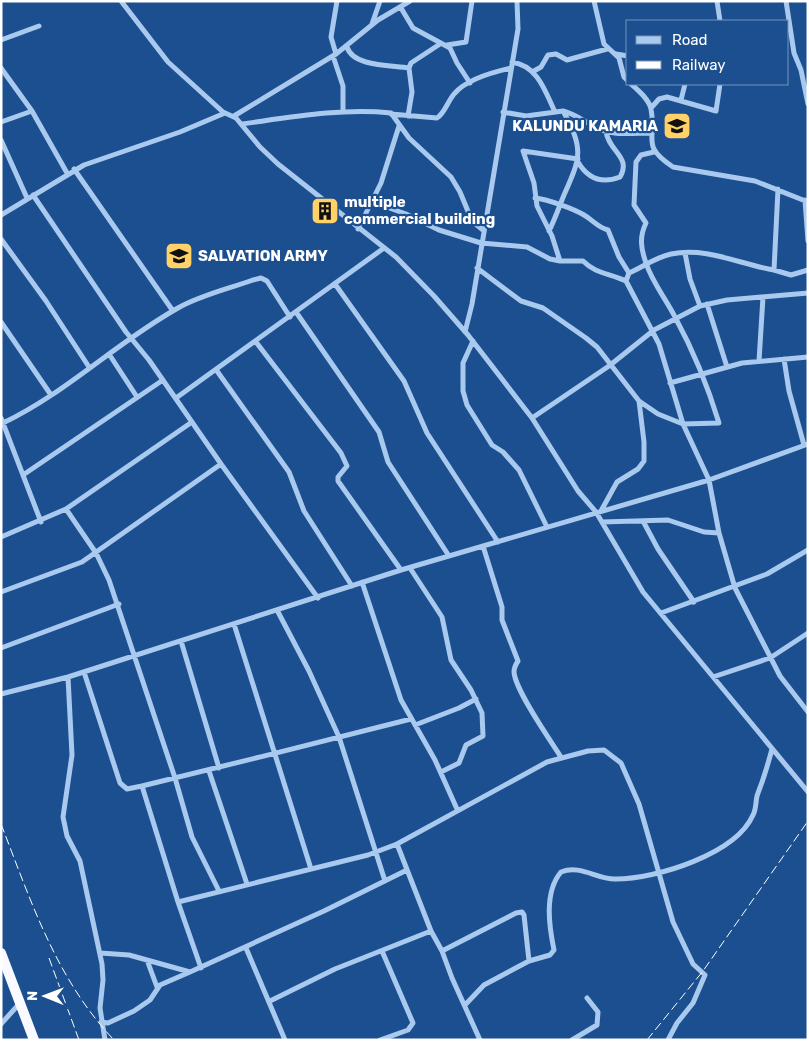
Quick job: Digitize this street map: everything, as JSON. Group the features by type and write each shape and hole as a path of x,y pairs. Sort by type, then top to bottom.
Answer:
{"highway":[{"path":"1,953 34,1040"}],"street":[{"path":"121,1 168,62 225,113 234,116 260,147 278,164 409,269 473,341 532,418 578,491 599,512 602,522 629,570 713,677 772,749 806,786 808,792"},
{"path":"337,1 331,37 343,86 343,112"},
{"path":"372,24 380,1"},
{"path":"234,116 334,55 372,24 410,1"},
{"path":"401,8 413,28 440,44 448,46 466,42 472,1"},
{"path":"465,332 518,29 517,1"},
{"path":"594,1 604,44 607,49 616,54 626,56"},
{"path":"717,1 720,20"},
{"path":"786,1 789,20"},
{"path":"789,20 794,53 803,76 808,104"},
{"path":"1,40 39,26"},
{"path":"408,116 412,85 409,68 415,58 440,44"},
{"path":"448,46 470,83"},
{"path":"346,47 351,55 363,61 409,68"},
{"path":"534,71 541,67 548,54 556,54 567,60 607,49"},
{"path":"616,54 626,76"},
{"path":"242,124 315,113 343,112 437,118 455,92 470,83 512,65 528,66 534,71 555,112"},
{"path":"1,68 32,111 67,173"},
{"path":"632,85 646,99 651,108 651,133 654,152 673,167 755,181 807,200 808,241"},
{"path":"681,100 685,85"},
{"path":"651,108 664,97 681,100 716,111 720,85"},
{"path":"1,122 32,111"},
{"path":"503,112 526,116 563,111 572,113 591,125 606,131 651,133"},
{"path":"563,111 576,137 578,161 584,171 602,182 620,177 623,167 622,157 610,146 606,131"},
{"path":"1,215 74,169 189,129 225,113"},
{"path":"391,114 408,138 451,177 460,192 472,221 483,230"},
{"path":"358,229 373,202 399,126"},
{"path":"1,140 27,198"},
{"path":"560,262 549,231 540,214 535,198 534,183 523,151 578,161"},
{"path":"477,268 521,301 544,308 586,338 597,347 609,366 638,401 658,414 683,424 719,423 702,375 676,318 646,265 641,240 646,223 634,205 634,182 637,158 654,152"},
{"path":"549,231 578,161"},
{"path":"74,169 173,311"},
{"path":"774,270 778,189"},
{"path":"33,195 131,339 176,398 221,464 318,598"},
{"path":"535,198 586,216 597,227 608,230 619,257 629,272"},
{"path":"373,202 406,214 439,230 481,243 527,247 560,262 582,261 592,270 626,281 654,330 683,424 710,480 719,534 735,588 780,676 808,712"},
{"path":"1,239 51,308 89,367"},
{"path":"176,398 217,371 384,248"},
{"path":"685,253 690,279 700,306"},
{"path":"626,281 629,272 665,256 685,253 720,255 743,264 791,275 808,270"},
{"path":"41,522 2,420 28,411 89,367 173,311 190,302 261,278 267,281 290,317"},
{"path":"335,284 404,381 427,433 498,542"},
{"path":"532,418 609,366 654,330 700,306 727,300 808,293"},
{"path":"759,361 763,297"},
{"path":"707,304 727,367"},
{"path":"296,312 379,432 388,462 449,556"},
{"path":"2,325 51,395"},
{"path":"473,341 463,363 464,391 467,405 492,445 503,452 519,470 547,527"},
{"path":"256,342 341,453 348,466 338,477 338,481 401,570"},
{"path":"109,354 136,398"},
{"path":"670,383 727,367 759,361 808,357"},
{"path":"1,694 68,677 401,570 710,480 806,444 789,391 784,359"},
{"path":"217,371 289,472 304,511 352,586"},
{"path":"23,475 163,380"},
{"path":"599,512 617,482 638,469 644,461 644,442 638,401"},
{"path":"1,537 41,522 66,509 192,422"},
{"path":"1,592 72,567 96,553 221,464"},
{"path":"66,509 96,553 119,604 194,843 219,891"},
{"path":"602,522 668,520 704,532 719,534"},
{"path":"644,521 658,549 694,602"},
{"path":"482,546 502,607 502,620 518,661 515,666 515,676 538,721 561,757"},
{"path":"661,613 735,588 767,574 808,550"},
{"path":"410,568 442,617 454,666 476,699 484,720 483,736 466,745 463,758 459,763 441,772"},
{"path":"362,582 401,700 441,772 457,809"},
{"path":"1,648 119,604"},
{"path":"277,610 309,670 339,737 385,881"},
{"path":"234,624 311,869"},
{"path":"713,677 770,658 808,633"},
{"path":"181,641 220,768"},
{"path":"84,672 120,783 128,789 209,771 411,720"},
{"path":"68,677 72,755 63,817 67,836 80,861 100,953 104,977 100,1001 101,1022 105,1040"},
{"path":"415,725 459,708 476,699"},
{"path":"178,902 377,852 397,844 457,809 547,762 597,749 609,753 621,763 639,804 673,922 689,958 705,976 693,1004 677,1023 668,1040"},
{"path":"465,1005 484,985 529,961 550,954 554,950 550,914 553,884 561,872 577,869 615,880 659,872 715,852 724,846 745,828 754,814 772,749"},
{"path":"209,771 247,884"},
{"path":"142,786 178,902 202,968"},
{"path":"397,844 431,931 442,951 480,1040"},
{"path":"101,1022 108,1022 138,1009 150,1000 157,987 246,948 407,870"},
{"path":"442,951 516,913 522,912 529,961"},
{"path":"270,1001 335,969 431,931"},
{"path":"246,948 285,1040"},
{"path":"380,1040 408,1030 413,1023 382,951"},
{"path":"100,953 129,955 190,972"},
{"path":"147,960 157,987"},
{"path":"572,1040 597,1025 598,1012 587,998"},
{"path":"1,1024 20,1003"}],"railway":[{"path":"647,1040 703,971 808,821"},
{"path":"1,824 35,910 61,965 76,991 114,1040"},
{"path":"49,958 79,1040"}],"place":[{"name":"KALUNDU KAMARIA","path":"677,126"},
{"name":"multiple commercial building","path":"325,211"},
{"name":"SALVATION ARMY","path":"179,256"}]}
